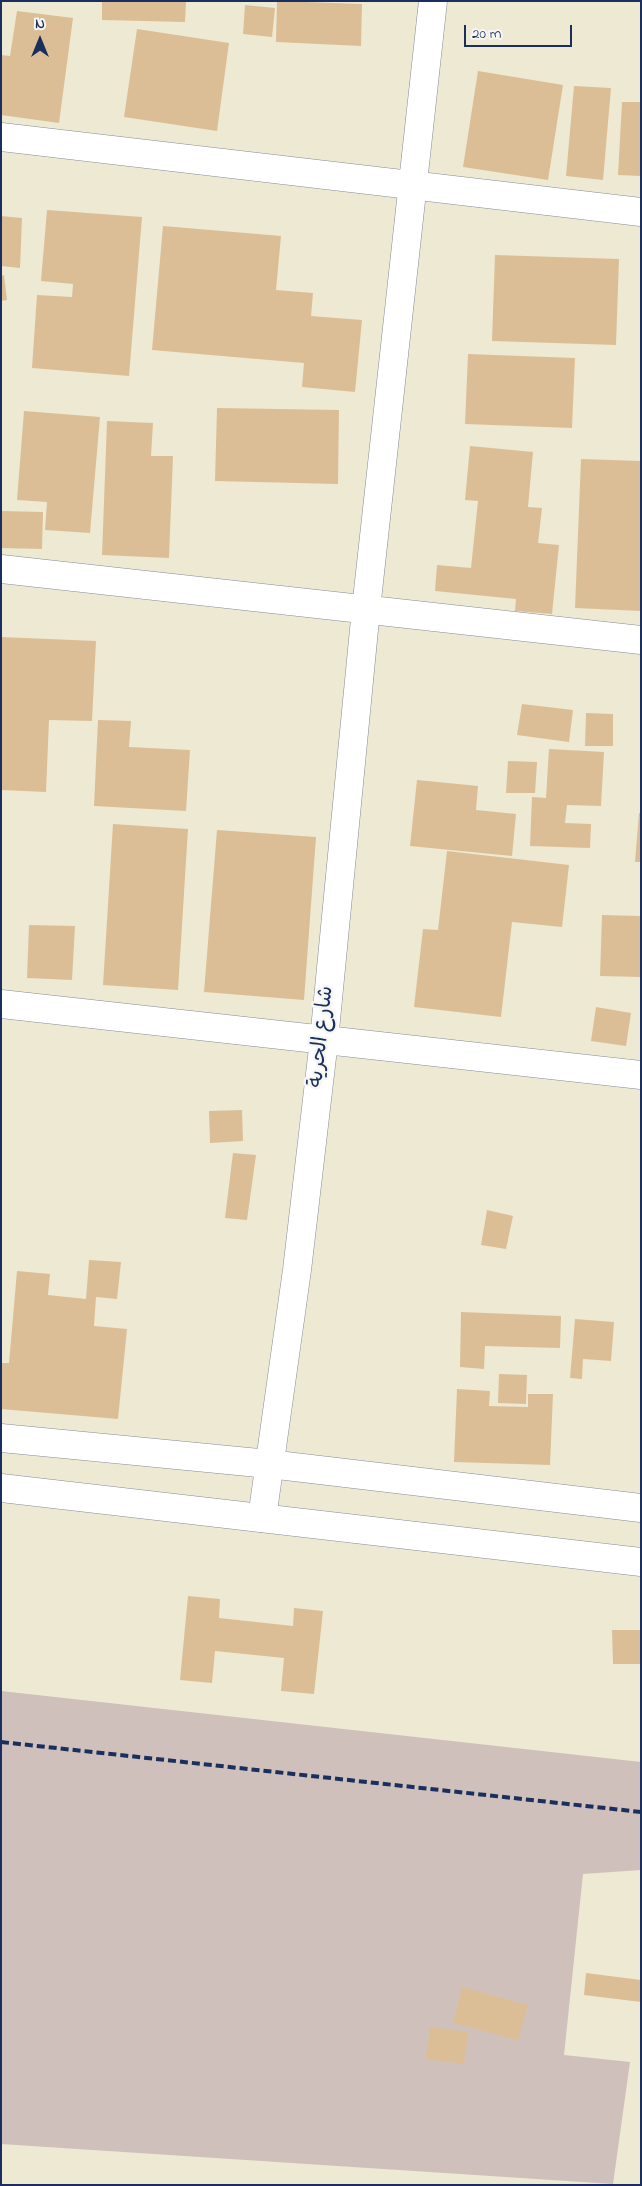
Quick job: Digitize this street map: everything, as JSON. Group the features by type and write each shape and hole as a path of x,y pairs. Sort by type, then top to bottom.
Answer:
{"street":[{"name":"شارع الحرية","path":"262,1518 297,1270 324,1040 366,609 433,1"},
{"path":"1,137 641,212"},
{"path":"1,569 641,640"},
{"path":"1,1004 641,1075"},
{"path":"1,1438 269,1464 641,1508"},
{"path":"1,1488 641,1562"}],"shaded area":[{"path":"1,1691 641,1762 641,1870 583,1874 564,2055 630,2062 613,2184 1,2144"}],"building":[{"path":"102,1 186,1 185,22 102,20"},
{"path":"277,1 362,4 361,46 276,42"},
{"path":"245,5 275,8 272,37 243,34"},
{"path":"17,11 73,18 59,123 1,115 1,55 10,56"},
{"path":"137,29 229,43 217,131 124,117"},
{"path":"478,71 563,85 548,180 463,167"},
{"path":"574,86 611,88 603,180 566,176"},
{"path":"622,102 641,102 641,176 618,175"},
{"path":"47,210 142,217 129,376 32,368 37,295 72,297 73,284 41,281"},
{"path":"1,216 22,218 20,268 1,266"},
{"path":"163,226 281,236 276,290 313,293 311,316 362,320 355,392 302,387 304,363 152,350"},
{"path":"495,255 619,259 616,345 492,341"},
{"path":"4,275 7,300 1,301 1,276"},
{"path":"468,354 575,358 572,428 465,424"},
{"path":"217,408 339,410 338,484 215,481"},
{"path":"24,411 100,417 90,533 45,530 47,502 17,500"},
{"path":"107,421 153,423 151,456 173,456 169,558 102,555"},
{"path":"470,446 533,452 528,507 542,508 538,543 559,545 552,614 515,611 516,599 435,591 437,565 471,568 478,501 465,500"},
{"path":"581,459 641,461 641,611 575,608"},
{"path":"1,511 43,512 42,549 1,548"},
{"path":"1,637 96,641 92,721 49,720 46,792 1,790"},
{"path":"522,704 573,710 569,742 517,735"},
{"path":"586,713 613,714 613,746 585,746"},
{"path":"98,720 131,721 129,747 190,750 186,811 94,806"},
{"path":"549,749 604,752 601,806 567,805 565,823 591,824 590,848 530,846 532,797 546,798"},
{"path":"508,761 537,762 535,793 506,793"},
{"path":"417,780 478,786 476,810 516,814 512,856 410,846"},
{"path":"639,813 641,813 641,862 635,862"},
{"path":"113,824 188,829 178,990 103,985"},
{"path":"217,830 316,837 304,1000 204,992"},
{"path":"447,851 569,865 562,927 512,922 501,1017 414,1007 423,929 438,930"},
{"path":"602,915 641,916 641,977 600,976"},
{"path":"29,925 75,926 72,980 27,978"},
{"path":"596,1007 631,1013 626,1046 591,1041"},
{"path":"242,1110 243,1141 210,1143 209,1111"},
{"path":"233,1153 256,1155 247,1220 225,1218"},
{"path":"487,1210 513,1216 506,1249 481,1245"},
{"path":"89,1260 121,1262 117,1299 96,1297 94,1326 127,1329 118,1419 1,1409 1,1363 9,1363 17,1271 50,1274 48,1295 86,1299"},
{"path":"461,1312 561,1316 560,1348 485,1346 484,1369 460,1367"},
{"path":"575,1319 614,1322 611,1361 583,1359 582,1379 570,1378"},
{"path":"499,1374 527,1375 526,1404 498,1403"},
{"path":"457,1389 490,1391 489,1406 528,1407 528,1394 553,1394 550,1465 454,1462"},
{"path":"188,1596 220,1599 219,1618 293,1626 294,1608 323,1611 314,1694 281,1691 284,1658 215,1651 212,1683 180,1680"},
{"path":"612,1630 641,1630 641,1664 613,1664"},
{"path":"586,1973 641,1980 641,2002 584,1995"},
{"path":"462,1987 528,2005 518,2040 453,2023"},
{"path":"430,2027 468,2032 464,2064 426,2059"}],"railway":[{"path":"1,1742 641,1812"}]}
